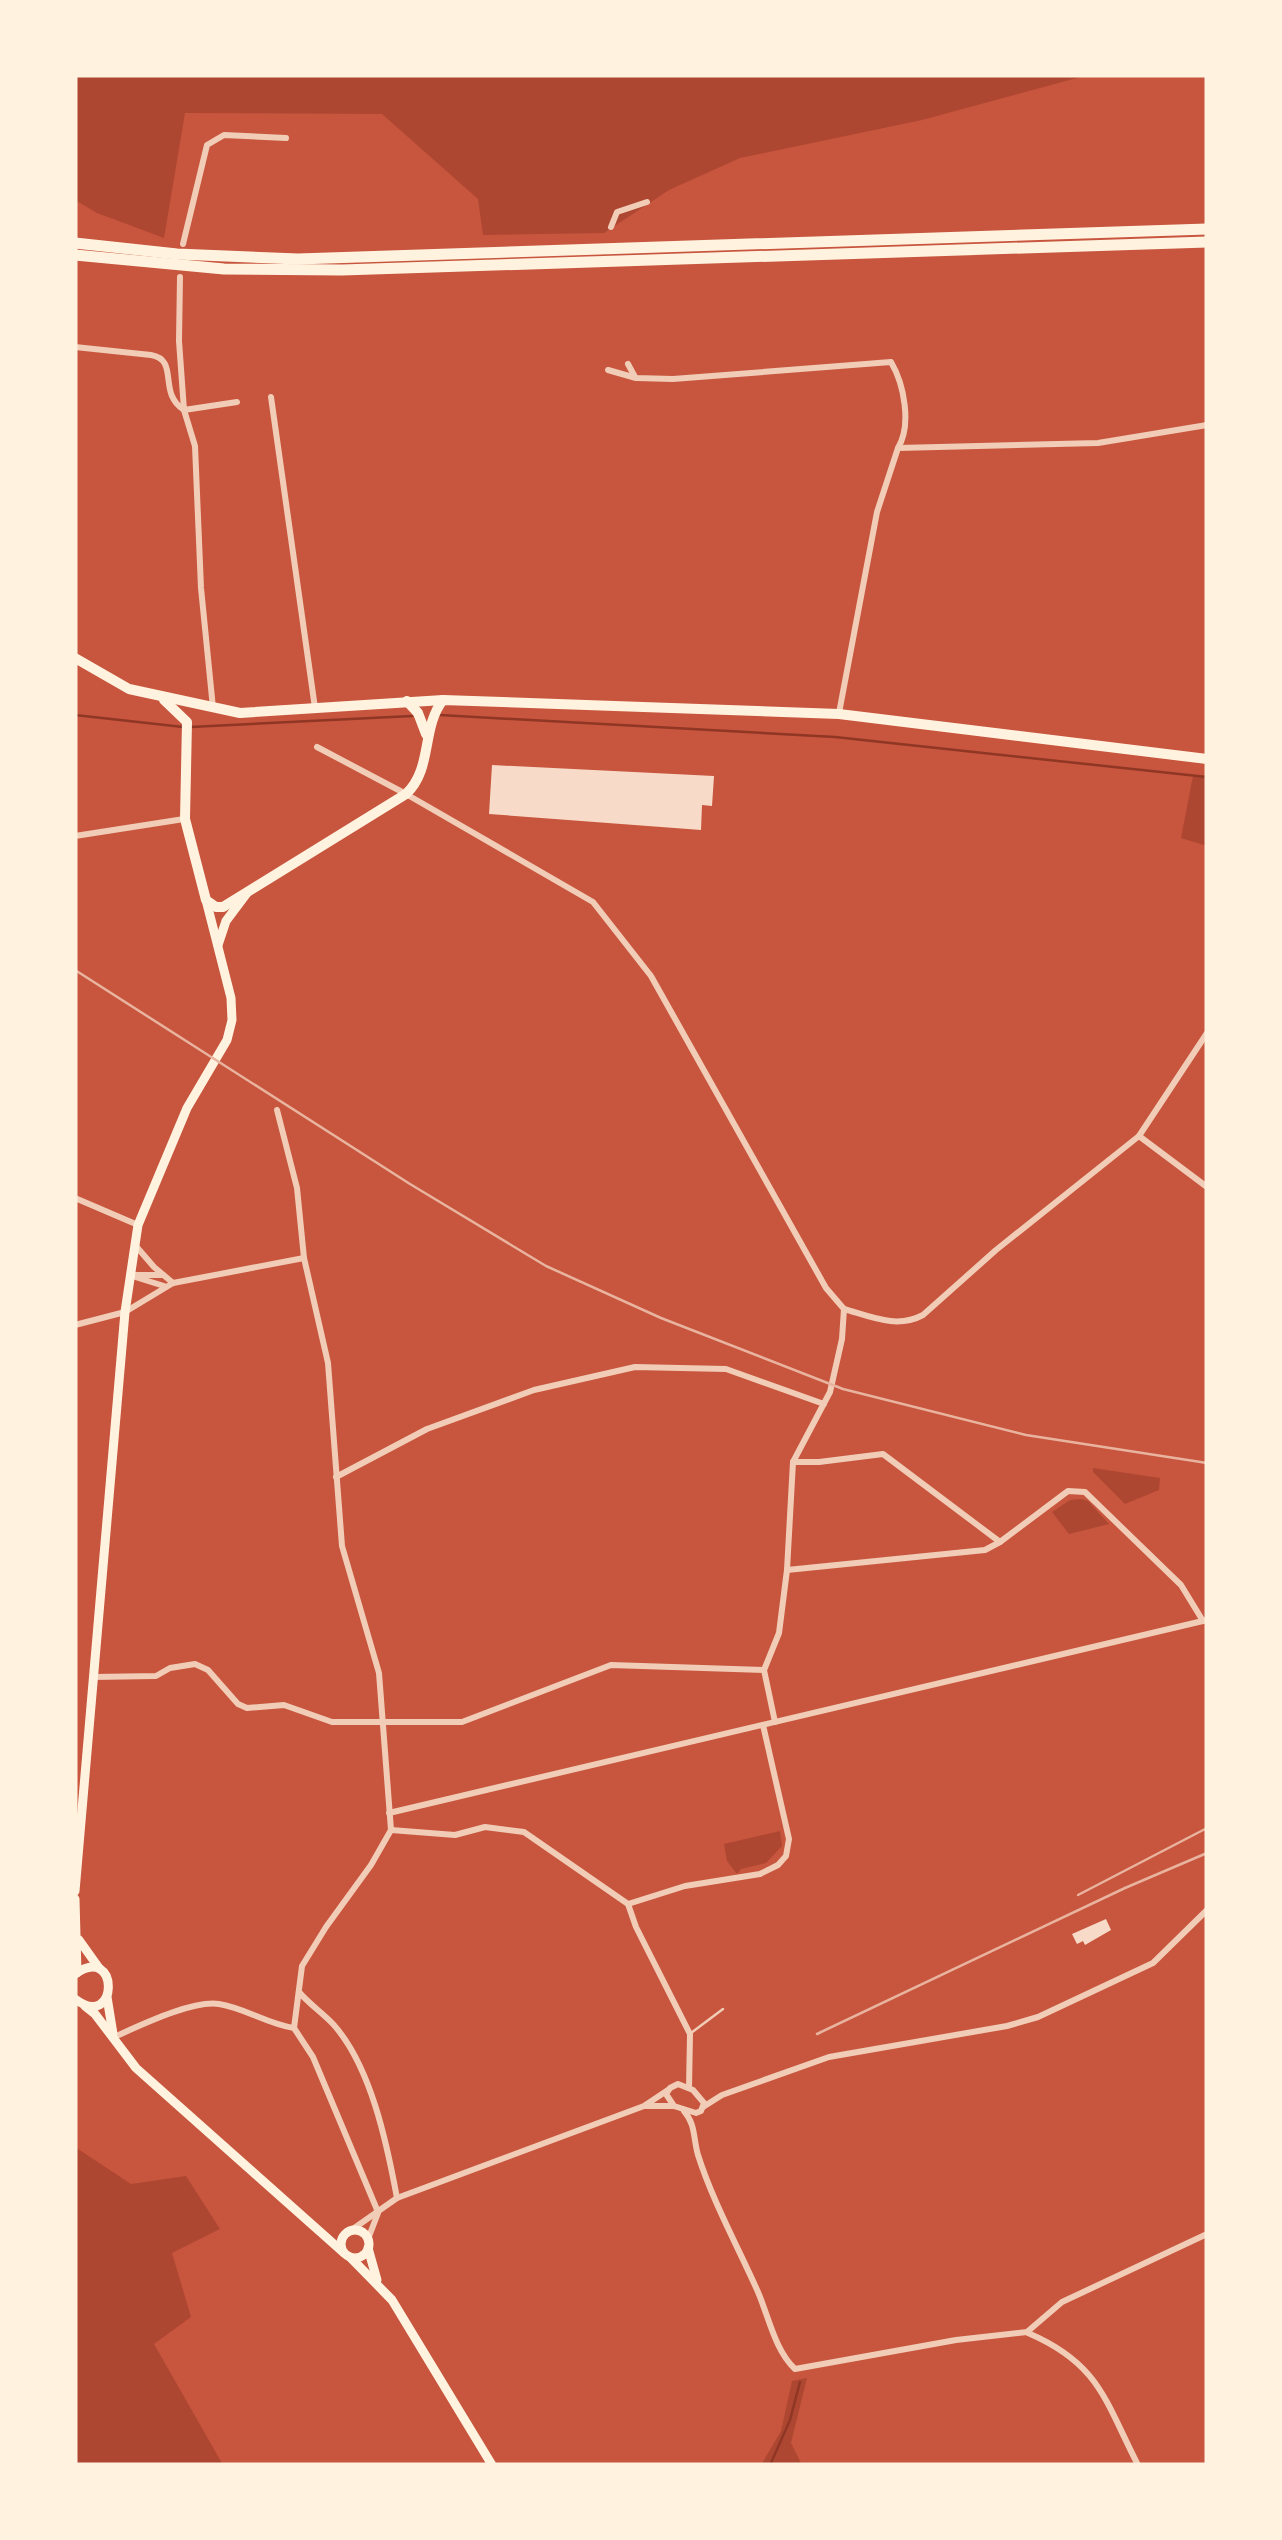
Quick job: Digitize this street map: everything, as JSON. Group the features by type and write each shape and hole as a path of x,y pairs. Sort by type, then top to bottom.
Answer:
{"highway":[{"path":"75,243 177,254 298,259 1207,228"},
{"path":"75,255 224,269 342,270 1207,242"}],"main road":[{"path":"75,658 129,689 240,713 444,700 839,714 1207,759"},
{"path":"75,1891 134,1244 138,1225 187,1108 227,1040 232,1020 231,998 185,819 187,722 158,698"},
{"path":"206,900 223,908 409,791 424,764 435,710 444,700"},
{"path":"408,702 418,713 427,740"},
{"path":"187,722 201,712 214,710"},
{"path":"218,948 226,922 249,890"},
{"path":"75,1900 76,1974"},
{"path":"78,1938 109,1980 107,1997 114,2037"},
{"path":"76,1974 88,1967 101,1970"},
{"path":"85,2006 98,2005 107,1997"},
{"path":"75,1999 114,2037 136,2068 378,2282 410,2327 492,2465"},
{"path":"316,2230 359,2230 368,2244 378,2282"},
{"path":"347,2255 342,2240 348,2232"},
{"path":"347,2255 359,2257 368,2244"}],"street":[{"path":"183,244 207,145 224,136 286,138"},
{"path":"611,227 620,210 647,202"},
{"path":"180,277 178,342 184,410 195,446 201,588 214,710"},
{"path":"75,348 162,357 172,399 184,410"},
{"path":"608,370 636,378 673,379 891,362 900,378 904,438 876,512 839,714"},
{"path":"628,364 636,378"},
{"path":"271,397 314,708"},
{"path":"184,410 238,402"},
{"path":"898,448 1098,443 1207,425"},
{"path":"317,748 409,791 593,902 651,976 826,1288 844,1310 890,1322 909,1322 923,1314 1138,1136 1207,1033"},
{"path":"75,836 185,819"},
{"path":"277,1110 297,1188 304,1258 328,1363 342,1546 379,1673 390,1830 371,1865 302,1966 294,2028 313,2058 378,2212 368,2244"},
{"path":"1138,1136 1207,1187"},
{"path":"75,1198 138,1225"},
{"path":"134,1244 169,1285"},
{"path":"75,1325 125,1312 169,1285 304,1258"},
{"path":"129,1275 169,1285"},
{"path":"129,1275 164,1276"},
{"path":"775,1722 764,1670 779,1633 793,1462 824,1404 834,1374 844,1310"},
{"path":"336,1477 427,1430 534,1390 635,1366 726,1369 824,1404"},
{"path":"793,1462 883,1454 1000,1542"},
{"path":"390,1813 1205,1620 1181,1585 1085,1492 1068,1491 985,1550 787,1570"},
{"path":"93,1677 156,1676 170,1668 195,1664 208,1670 238,1704 248,1708 284,1706 332,1722 462,1722 611,1664 764,1670"},
{"path":"628,1904 685,1886 760,1874 786,1856 789,1839 763,1725"},
{"path":"390,1830 455,1834 485,1827 524,1832 628,1904 690,2034 690,2088"},
{"path":"684,2111 702,2109 722,2096 830,2057 1038,2017 1153,1963 1207,1910"},
{"path":"298,1992 333,2024 352,2052 380,2122 397,2198"},
{"path":"114,2037 166,2016 216,2003 294,2028"},
{"path":"348,2232 397,2198 644,2106 678,2084 699,2094 722,2096"},
{"path":"668,2090 667,2098 684,2111 693,2125 698,2153 744,2268 756,2287 784,2359 795,2369 956,2340 1027,2332 1048,2342 1096,2380 1138,2465"},
{"path":"693,2125 702,2109 699,2094"},
{"path":"644,2106 674,2106"},
{"path":"1027,2332 1062,2302 1207,2234"}],"lane":[{"path":"690,2034 724,2009"}],"shaded area":[{"path":"75,75 1088,75 922,120 740,158 669,190 604,233 483,235 478,199 382,114 185,113 164,238 97,213 75,200"},
{"path":"1193,776 1207,777 1207,846 1181,838"},
{"path":"1093,1468 1160,1478 1159,1490 1125,1504"},
{"path":"1070,1500 1088,1501 1109,1524 1069,1534 1052,1512"},
{"path":"780,1831 782,1846 766,1863 741,1869 737,1874 727,1861 724,1844"},
{"path":"75,2147 131,2184 186,2176 220,2229 172,2253 191,2317 154,2344 223,2465 75,2465"},
{"path":"807,2378 791,2443 802,2465 761,2465 781,2431 792,2381"}],"building":[{"path":"492,765 714,776 712,806 702,805 701,830 489,814"},
{"path":"1106,1919 1111,1930 1085,1945 1083,1941 1077,1944 1072,1934"}],"waterway":[{"path":"75,715 183,727"},
{"path":"440,715 835,737 1207,777"},
{"path":"191,727 412,716"},
{"path":"770,2465 790,2420 800,2382"}],"railway":[{"path":"75,970 546,1266 661,1318 843,1389 1026,1435 1207,1463"},
{"path":"1078,1895 1207,1828"},
{"path":"817,2034 1207,1853"}]}
